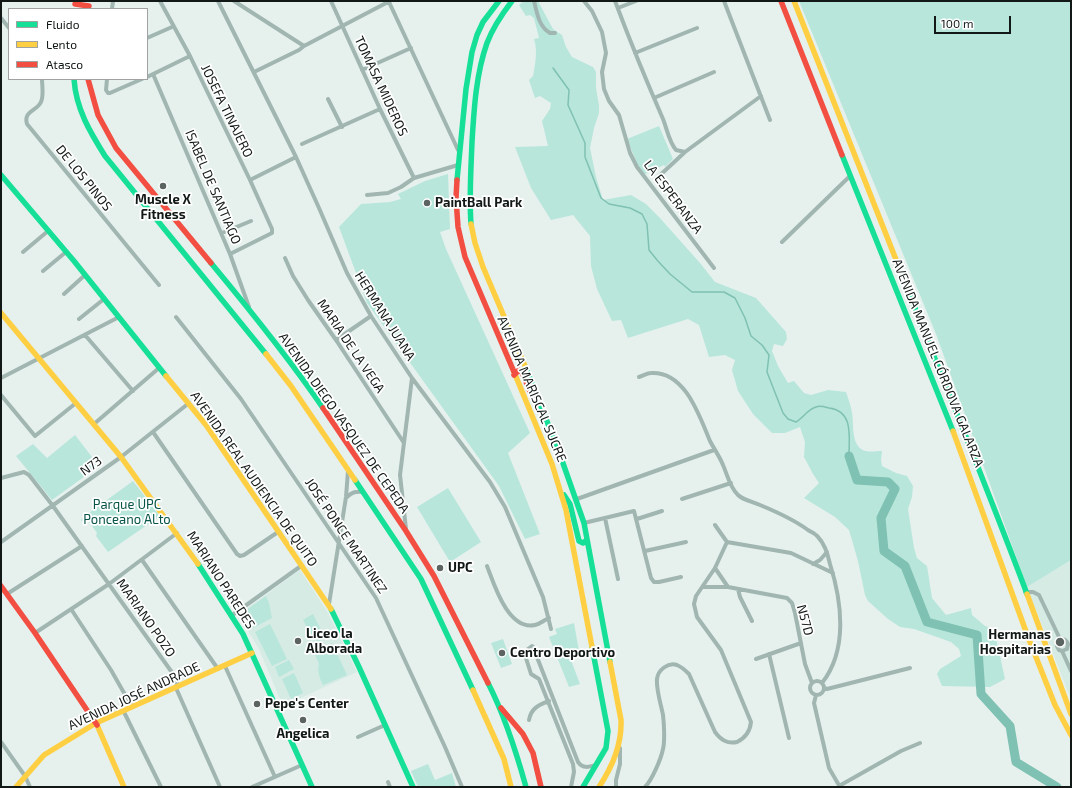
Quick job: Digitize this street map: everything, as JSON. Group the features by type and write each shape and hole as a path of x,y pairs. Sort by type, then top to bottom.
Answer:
{"main road":[{"name":"AVENIDA MARISCAL SUCRE","path":"499,1 483,22 472,52 459,150 456,212 465,257 552,464 566,510 608,731 606,748 583,787"},
{"name":"AVENIDA MARISCAL SUCRE","path":"512,1 492,28 483,54 476,91 471,160 472,229 479,256 543,411 577,499 584,523 622,730 620,747 607,776 599,787"},
{"name":"AVENIDA MANUEL CÓRDOVA GALARZA","path":"781,1 960,447 1012,594 1055,705 1071,735"},
{"name":"AVENIDA MANUEL CÓRDOVA GALARZA","path":"794,1 880,214 940,373 994,507 1071,714"},
{"path":"75,5 90,5"},
{"name":"AVENIDA DIEGO VASQUEZ DE CEPEDA","path":"74,80 75,93 88,129 105,156 236,316 291,386 421,580 491,729 504,759 511,787"},
{"name":"AVENIDA DIEGO VASQUEZ DE CEPEDA","path":"88,80 98,115 116,148 250,310 302,377 406,531 434,576 499,705 517,754 526,787"},
{"name":"AVENIDA REAL AUDIENCIA DE QUITO","path":"1,175 85,275 206,425 329,605 413,787"},
{"path":"905,312 916,308"},
{"name":"MARIANO PAREDES","path":"1,313 121,457 177,533 244,634 312,787"},
{"path":"514,375 516,371 519,370 522,372 534,400 543,411"},
{"path":"931,376 940,373"},
{"path":"560,488 570,504 579,541 583,543 587,540"},
{"path":"1,586 36,633 96,723 124,787"},
{"path":"1012,594 1025,592"},
{"name":"AVENIDA JOSÉ ANDRADE","path":"16,787 44,755 96,723 252,653"},
{"path":"499,705 523,734 533,753 541,787"}],"street":[{"name":"JOSEFA TINAJERO","path":"160,1 172,26 190,56 273,231 272,233 230,254"},
{"name":"HERMANA JUANA","path":"218,1 296,157 320,208 347,273 371,316 412,378 490,482 505,507 543,597 551,629"},
{"path":"234,1 304,46"},
{"name":"TOMASA MIDEROS","path":"331,1 380,109 414,178"},
{"path":"254,72 299,50 390,1 459,150"},
{"path":"534,1 544,29 550,34 554,33"},
{"name":"LA ESPERANZA","path":"584,1 592,11 602,32 606,53 602,66 604,89 609,101 619,115 630,153 636,167 714,268"},
{"path":"615,1 674,148 685,152"},
{"path":"618,8 636,1"},
{"path":"724,1 770,120"},
{"path":"1,18 8,27"},
{"path":"148,38 172,26"},
{"path":"635,53 697,28"},
{"path":"362,70 411,48"},
{"path":"148,76 190,56"},
{"path":"654,98 714,72"},
{"name":"ISABEL DE SANTIAGO","path":"153,74 222,233 250,310"},
{"name":"DE LOS PINOS","path":"42,80 42,101 27,114 27,124 159,286"},
{"path":"107,80 106,90 110,93 140,80"},
{"path":"657,178 685,152 761,96"},
{"path":"328,99 342,127"},
{"path":"302,144 380,109"},
{"path":"250,180 296,157"},
{"path":"367,194 388,193 401,187 414,178 458,165"},
{"path":"782,242 850,176"},
{"path":"222,233 251,221"},
{"path":"23,252 48,231"},
{"path":"43,270 66,252"},
{"name":"MARIA DE LA VEGA","path":"285,258 308,300 404,443"},
{"path":"64,294 85,275"},
{"path":"79,319 104,299"},
{"path":"336,340 371,316"},
{"path":"1,378 119,317"},
{"name":"JOSÉ PONCE MARTINEZ","path":"176,317 241,399 376,598 446,747 462,787"},
{"path":"85,335 133,391"},
{"path":"94,424 160,368"},
{"path":"639,377 650,373 660,374 670,377 678,382 686,392 738,495 778,512 798,523 818,536 824,545 833,573 840,606 841,622 838,650 834,663 828,676 822,683"},
{"path":"406,531 400,475 412,378"},
{"path":"1,395 34,436 76,403"},
{"name":"N73","path":"1,542 121,457 189,403"},
{"path":"153,432 237,554 240,556 278,532"},
{"path":"577,499 714,450"},
{"path":"329,605 346,497 348,471"},
{"name":"MARIANO POZO","path":"1,478 24,472 29,474 176,678 176,688 220,787"},
{"path":"682,499 731,483"},
{"path":"346,497 356,491 363,492"},
{"path":"584,523 634,511 651,578 654,582 659,582 681,577"},
{"path":"637,520 662,511"},
{"path":"605,518 618,579"},
{"path":"715,525 727,542 791,553 833,573"},
{"path":"36,633 109,584 177,533"},
{"path":"645,551 686,542"},
{"path":"645,787 656,768 663,748 663,716 657,682 659,672 671,664 678,665 689,674 719,738 726,742 737,742 748,734 751,722 722,650 697,617 694,604 696,596 715,568 727,542"},
{"path":"6,594 82,546"},
{"path":"813,564 820,560 827,552"},
{"path":"142,560 218,668"},
{"path":"231,616 301,566"},
{"path":"486,566 502,602 516,620 522,624 535,625 549,618"},
{"path":"715,568 728,587"},
{"name":"N57D","path":"703,587 728,587 787,598 792,603 795,613 805,664 812,683"},
{"path":"738,589 742,602 752,621"},
{"path":"1025,592 1033,592 1039,595 1060,639 1065,640 1068,644 1067,649 1062,651"},
{"path":"71,609 112,670 132,707"},
{"path":"1060,639 1056,646 1062,651 1071,671"},
{"path":"756,659 801,643"},
{"path":"570,787 574,769 539,679 531,674 525,656 528,648 533,647 578,762 581,766 586,767 596,765"},
{"path":"769,654 789,738"},
{"path":"225,666 275,777"},
{"path":"824,688 827,689 910,668"},
{"path":"539,679 545,677"},
{"path":"816,695 810,690 812,683 817,681 822,683"},
{"path":"822,683 824,688"},
{"path":"816,695 821,693 824,688"},
{"path":"816,695 814,703 829,768 839,786 901,751 920,743"},
{"path":"529,720 532,710 553,699"},
{"path":"123,710 161,787"},
{"path":"556,723 562,721"},
{"path":"358,737 385,725"},
{"path":"1,742 25,776 30,787"},
{"path":"567,749 572,747"},
{"path":"616,787 620,764 620,747"},
{"path":"252,787 302,765"},
{"path":"388,782 390,787"}],"shaded area":[{"name":"Hermanas Hospitarias","path":"1071,560 1071,697 1070,697 1027,587"},
{"name":"Liceo la Alborada","path":"300,570 327,611 357,672 283,706 258,647 238,615"}],"green space":[{"path":"524,1 538,1 553,29 562,35 566,47 572,57 593,67 596,72 599,113 590,148 596,177 603,200 631,195 646,204 700,263 715,282 756,298 786,332 787,339 783,346 774,344 772,351 778,366 788,383 794,381 804,393 811,395 828,390 846,392 852,410 854,437 858,446 866,451 882,451 882,466 896,473 907,476 913,486 912,497 908,509 914,548 917,558 927,566 932,598 946,615 971,608 972,615 985,626 994,629 1005,679 990,687 942,686 937,674 940,669 961,656 959,649 951,642 914,629 900,627 888,619 868,601 865,595 858,561 849,530 835,517 804,498 819,483 804,457 805,442 800,427 785,433 772,433 753,414 738,391 732,370 735,360 725,355 709,357 699,325 688,319 628,338 621,320 612,321 597,289 591,266 590,236 573,215 551,220 531,188 515,147 548,146 542,121 550,109 551,103 540,96 535,98 529,80 533,76 535,62 536,48 534,39 539,38 534,18 530,15 526,16 519,5"},
{"path":"799,1 1071,1 1071,560 1027,587 936,334"},
{"path":"659,126 673,159 665,167 664,165 643,175 627,139"},
{"path":"448,174 450,229 440,232 446,249 530,433 508,453 540,534 525,539 499,486 367,303 339,227 361,204 390,202 401,199 398,194 425,181"},
{"path":"75,435 99,466 52,500 16,456 33,444 47,458"},
{"name":"Parque UPC Ponceano ALto","path":"133,481 160,516 108,552 96,536 97,533 87,519 81,521 82,518"},
{"path":"448,488 481,542 450,562 417,507"},
{"path":"266,596 272,618 253,628 248,627 239,615"},
{"path":"313,614 324,636 320,641 314,640 303,620"},
{"path":"574,623 579,651 569,655 580,684 569,687 549,637 557,634 555,629"},
{"path":"270,624 287,659 272,666 255,632"},
{"name":"Centro Deportivo","path":"503,639 512,664 501,668 491,643"},
{"path":"332,643 347,675 323,685 320,678 318,667 319,664 314,652"},
{"path":"289,660 294,669 279,677 275,667"},
{"path":"294,673 303,693 291,699 282,679"},
{"path":"428,764 435,780 452,773 456,787 418,787 411,771"}],"waterway":[{"path":"553,68 569,90 568,105 585,143 585,157 601,198 609,204 630,208 642,214 647,224 649,250 670,274 692,292 724,292 735,298 745,318 751,336 762,345 769,355 767,372 783,413 788,419 796,422 811,409 818,406 837,410 843,414 848,426 849,456"},
{"path":"849,456 857,480 888,482 895,489 881,518 884,551 905,566 927,622 977,635 981,694 1010,726 1016,762 1057,787"}],"traffic: fast":[{"path":"457,180 466,89 472,52 483,22 499,1"},
{"path":"471,224 470,193 472,142 480,67 489,37 512,1"},
{"path":"74,80 75,90 85,120 105,156 266,354"},
{"path":"842,155 953,431"},
{"path":"1,175 74,261 166,376"},
{"path":"211,263 269,334 323,408"},
{"path":"906,285 1027,594"},
{"path":"525,366 558,449 584,523 610,662"},
{"path":"355,480 421,579 473,690"},
{"path":"564,495 570,504 579,541 583,543 587,540"},
{"path":"198,564 243,634 312,787"},
{"path":"331,609 413,787"},
{"path":"583,787 606,748 608,731 592,647"},
{"path":"488,683 510,734 526,787"}],"traffic: slow":[{"path":"794,1 906,285"},
{"path":"471,224 475,243 483,267 525,366"},
{"path":"1,313 121,457 198,564"},
{"path":"266,354 291,386 355,480"},
{"path":"514,372 552,464 566,510 592,647"},
{"path":"166,376 206,425 331,609"},
{"path":"953,431 1028,637 1055,705 1071,735"},
{"path":"1027,594 1071,714"},
{"path":"16,787 44,755 96,723 252,653"},
{"path":"599,787 616,755 621,729 621,720 610,662"},
{"path":"473,690 504,759 511,787"},
{"path":"97,725 124,787"}],"traffic: jam":[{"path":"781,1 842,155"},
{"path":"75,4 89,6"},
{"path":"88,80 98,115 116,148 211,263"},
{"path":"457,180 456,198 458,227 465,257 514,372"},
{"path":"514,375 519,370 522,372 533,399"},
{"path":"323,408 406,531 434,576 488,683"},
{"path":"1,586 35,633 97,725"},
{"path":"501,708 523,734 533,753 541,787"}],"place":[{"name":"Muscle X Fitness","path":"163,186"},
{"name":"PaintBall Park","path":"427,203"},
{"name":"UPC","path":"440,568"},
{"name":"Liceo la Alborada","path":"298,641"},
{"name":"Hermanas Hospitarias","path":"1060,642"},
{"name":"Centro Deportivo","path":"502,653"},
{"name":"Pepe's Center","path":"257,704"},
{"name":"Angelica","path":"303,720"}]}
